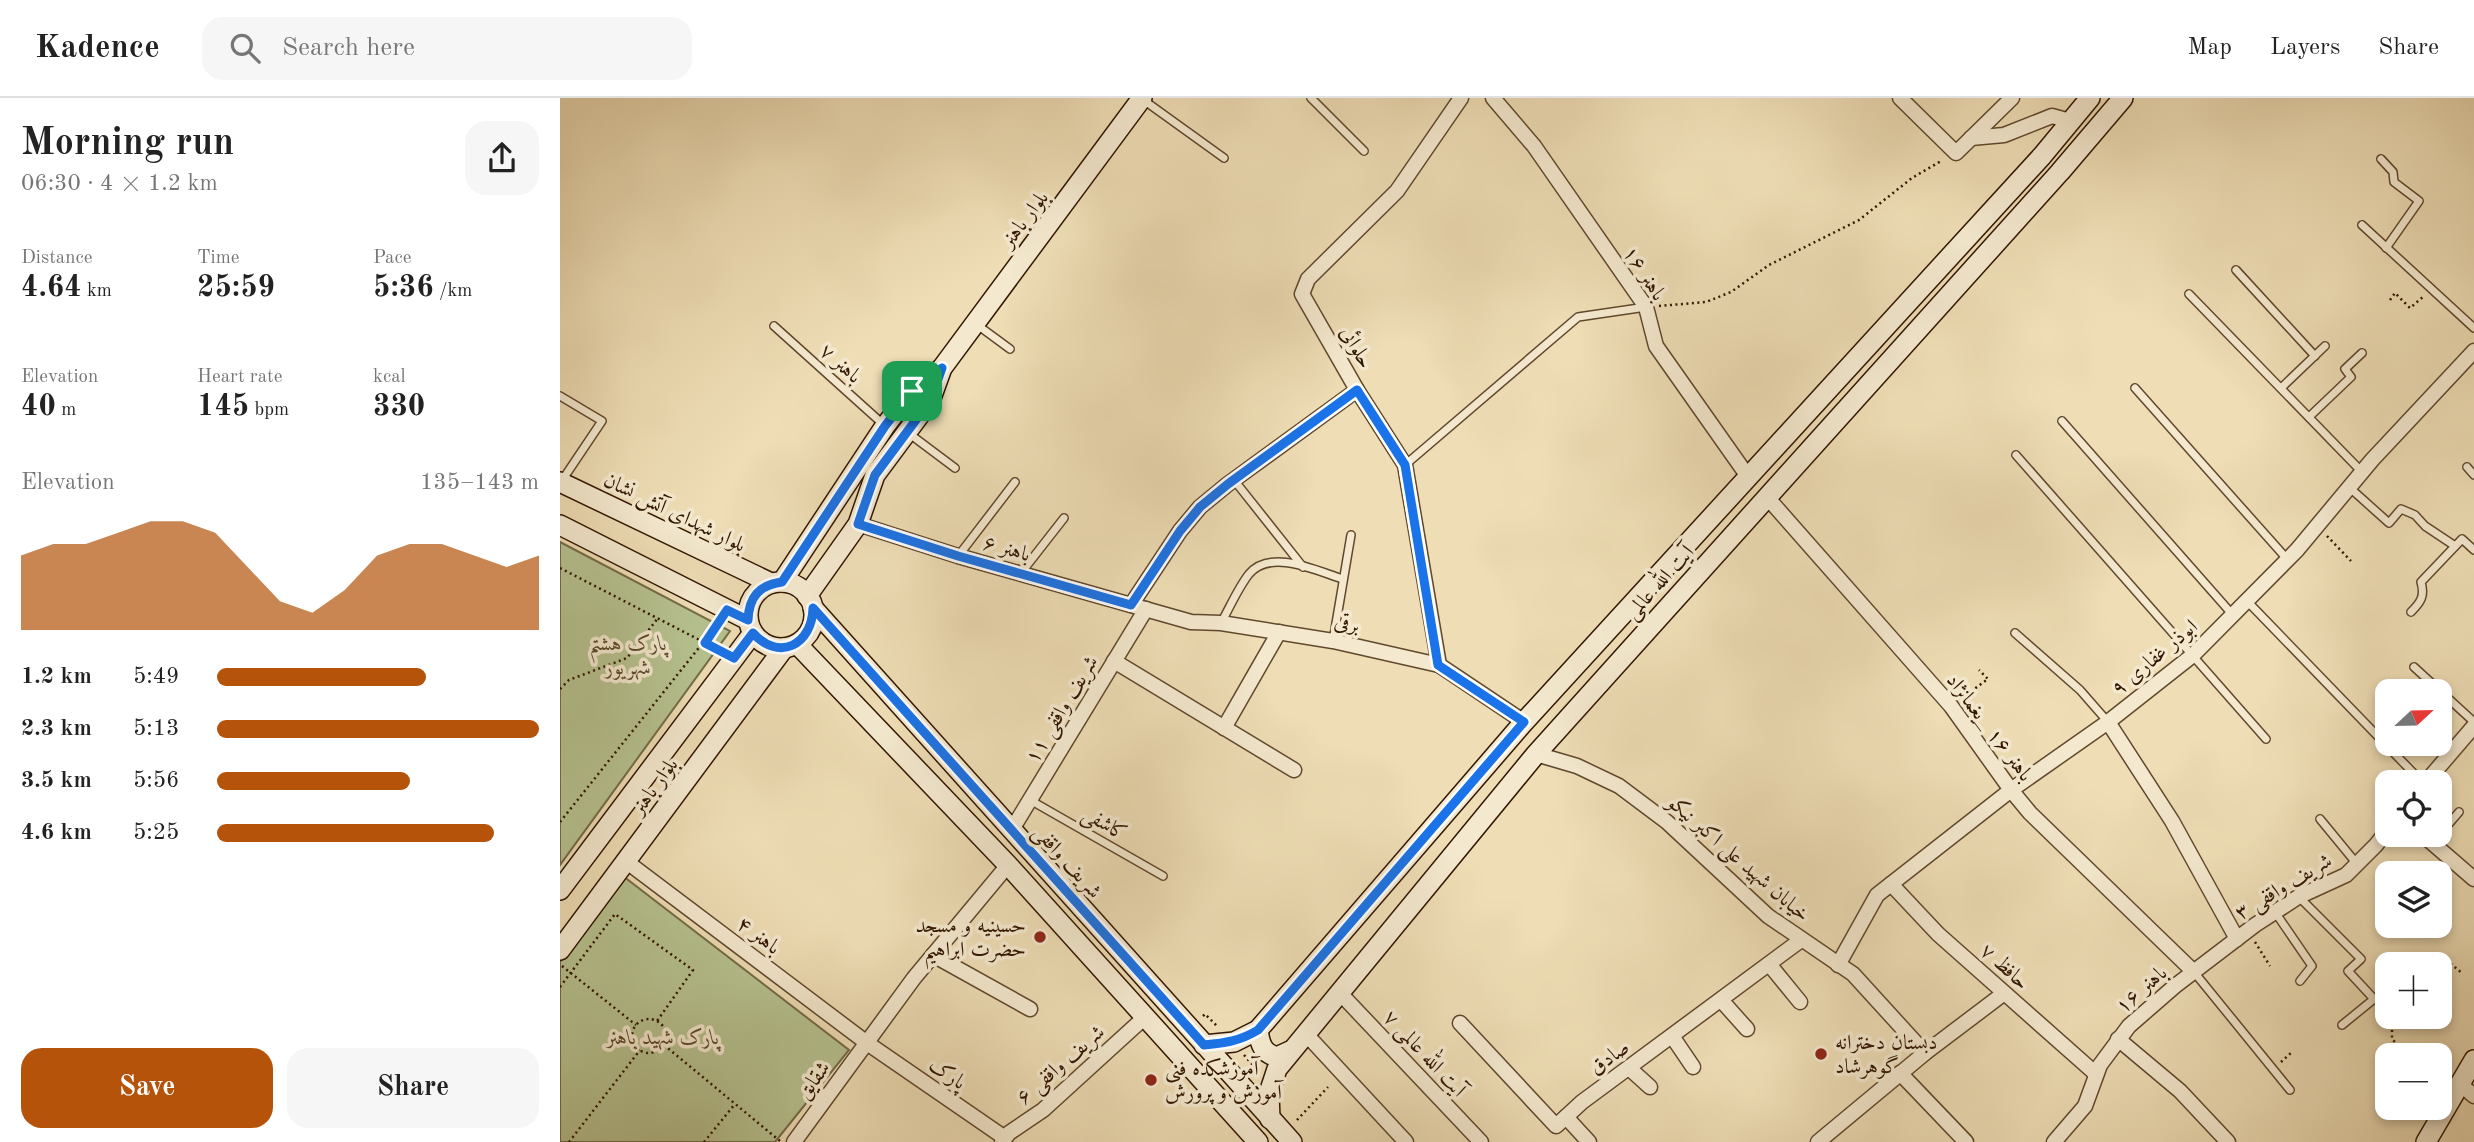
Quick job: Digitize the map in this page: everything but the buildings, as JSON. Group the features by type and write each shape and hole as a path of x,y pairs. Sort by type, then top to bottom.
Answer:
{"main road":[{"name":"بلوار باهنر","path":"776,583 885,426 912,391 942,368 1142,98"},
{"name":"آیت الله عالمی","path":"1204,1045 1234,1042 1258,1030 1524,722 2042,156 2090,98"},
{"name":"آیت الله عالمی","path":"1270,1119 1269,1093 1277,1069 1290,1051 1536,754 2060,172 2123,98"},
{"path":"2042,156 2060,172"},
{"name":"بلوار باهنر","path":"810,602 858,524 875,475 930,401 942,368"},
{"name":"بلوار شهدای آتش نشان","path":"560,482 776,583"},
{"path":"560,525 727,610 750,626 761,642 772,647 790,646 807,635 813,622 810,602 796,586 776,583 757,591 749,604 750,626"},
{"name":"شریف واقفی","path":"810,602 1270,1119 1291,1132"},
{"name":"بلوار باهنر","path":"560,890 734,658 750,626"},
{"path":"790,646 1008,865 1258,1142"},
{"name":"بلوار باهنر","path":"560,950 790,646"},
{"path":"1258,1030 1261,1047 1265,1051 1277,1057 1290,1051"},
{"path":"2426,1142 2467,1090 2474,1060"}],"street":[{"name":"حلوائی","path":"1438,665 1405,465 1301,294 1308,279 1397,191 1461,98"},
{"name":"باهنر ۱۶","path":"1493,98 1534,146 1646,307 1656,346 1749,478"},
{"path":"1900,98 1956,153 2012,98"},
{"path":"1971,138 2004,135 2052,116 2070,121"},
{"name":"ابوذر غفاری ۹","path":"1838,965 1877,895 2011,790 2108,722 2193,655 2288,559 2362,472 2474,351"},
{"path":"1131,605 1180,531 1200,507 1357,390"},
{"name":"باهنر ۱۶ _یغمانژاد","path":"1766,496 1951,706 2031,814 2194,971"},
{"name":"باهنر ۶","path":"858,524 958,556 1146,609"},
{"name":"برقی","path":"1146,609 1191,622 1221,623 1333,641 1438,665 1524,722"},
{"name":"شریف واقفی ۱۱","path":"1011,831 1146,609"},
{"path":"1224,728 1279,632"},
{"path":"1114,661 1294,770"},
{"path":"2108,722 2242,935"},
{"path":"2434,770 2474,724"},
{"name":"خیابان شهید علی اکبر نیکو","path":"1536,754 1577,765 1619,786 1667,822 1768,916 1853,974 1925,1052"},
{"name":"شریف واقفی ۳","path":"2194,971 2298,897 2346,874 2375,844"},
{"path":"2443,847 2474,879"},
{"name":"باهنر ۴","path":"627,862 867,1043"},
{"name":"شقایق","path":"794,1142 933,955 1008,865"},
{"name":"حافظ ۷","path":"1891,884 1938,934 2096,1074"},
{"name":"صادق","path":"1566,1117 1801,940"},
{"path":"933,955 1030,1009"},
{"path":"1769,964 1800,1002"},
{"name":"باهنر ۱۶","path":"2054,1142 2085,1106 2096,1074 2118,1039 2194,971"},
{"name":"آیت الله عالمی ۷","path":"1339,992 1481,1142"},
{"path":"1818,1142 1925,1052 2003,994"},
{"path":"1721,1000 1747,1029"},
{"name":"شریف واقفی ۶","path":"1004,1140 1009,1133 1043,1110 1145,1017"},
{"path":"1460,1023 1556,1126 1566,1117 1589,1142"},
{"path":"1305,1033 1406,1142"},
{"path":"1672,1036 1693,1067"},
{"path":"2118,1039 2180,1091 2228,1142"},
{"name":"پارک","path":"867,1043 1004,1140"},
{"path":"1629,1068 1650,1087"},
{"path":"1900,1073 1966,1142"}],"lane":[{"path":"1142,98 1224,158"},
{"path":"1311,98 1363,151"},
{"path":"2381,159 2393,172 2394,183 2419,201 2386,248"},
{"path":"2362,225 2474,328"},
{"path":"2236,270 2315,356"},
{"path":"2189,294 2362,472"},
{"path":"1405,465 1578,317 1646,307"},
{"path":"975,323 1010,349"},
{"name":"باهنر ۷","path":"774,326 885,426"},
{"path":"2281,388 2325,346"},
{"path":"2309,418 2351,377 2345,369 2362,353"},
{"path":"2135,388 2288,559"},
{"path":"560,396 602,421 560,482"},
{"path":"2062,421 2233,615"},
{"path":"907,432 955,468"},
{"path":"2016,455 2266,739"},
{"path":"2467,467 2474,475"},
{"path":"1234,480 1303,567"},
{"path":"958,556 1015,482"},
{"path":"2349,487 2389,523 2401,509 2415,515 2425,526 2455,546"},
{"path":"1021,573 1064,518"},
{"path":"1333,641 1351,535"},
{"path":"2411,612 2421,602 2424,591 2421,582 2462,538 2474,550"},
{"path":"1221,623 1250,573 1263,564 1275,562 1303,567 1343,579"},
{"path":"2247,601 2412,770"},
{"path":"2015,633 2080,690 2108,722"},
{"path":"2414,667 2474,724"},
{"name":"کاشفی","path":"1030,800 1163,876"},
{"path":"2452,818 2459,812"},
{"path":"2320,819 2357,864"},
{"path":"2298,897 2361,959 2348,971 2374,999 2342,1025"},
{"path":"2275,912 2312,966 2300,981"},
{"path":"2194,971 2290,1090"}],"path":[{"path":"1646,307 1706,302 1731,292 1769,265 1859,220 1912,178 1956,153"},
{"path":"2390,300 2395,293 2410,307 2432,289"},
{"path":"2317,526 2351,561"},
{"path":"560,568 734,658"},
{"path":"560,822 705,643 727,610"},
{"path":"560,688 569,680 627,657 658,618"},
{"path":"1951,706 1988,679 1979,670"},
{"path":"560,986 615,914 693,970 657,1021"},
{"path":"2242,935 2270,966"},
{"path":"560,965 636,1025"},
{"path":"2452,965 2463,974"},
{"path":"1189,1029 1205,1014 1234,1042 1271,1087"},
{"path":"646,1019 657,1021 665,1029 663,1045 650,1053 640,1050 633,1042 632,1036 636,1025 646,1019"},
{"path":"663,1045 781,1142"},
{"path":"569,1142 640,1050"},
{"path":"1291,1132 1328,1087"},
{"path":"704,1142 735,1104"},
{"path":"1290,1112 1291,1132"}],"green space":[{"name":"پارک هشتم شهریور","path":"560,542 730,631 560,865"},
{"name":"پارک شهید باهنر","path":"623,876 849,1050 775,1142 560,1142 560,962"}],"place":[{"name":"حسینیه و مسجد حضرت ابراهیم","path":"1040,937"},
{"name":"دبستان دخترانه گوهرشاد","path":"1821,1054"},
{"name":"آموزشکده فنی آموزش و پرورش","path":"1151,1080"}],"route":[{"path":"942,368 930,401 875,475 858,524 958,556 1131,605 1180,531 1200,507 1357,390 1405,465 1438,665 1524,722 1258,1030 1247,1037 1234,1042 1204,1045 813,608 813,622 807,635 797,644 784,648 772,647 761,642 753,633 734,658 705,643 727,610 748,620 749,604 757,591 771,583 782,582 885,426 912,391 942,368"}]}
